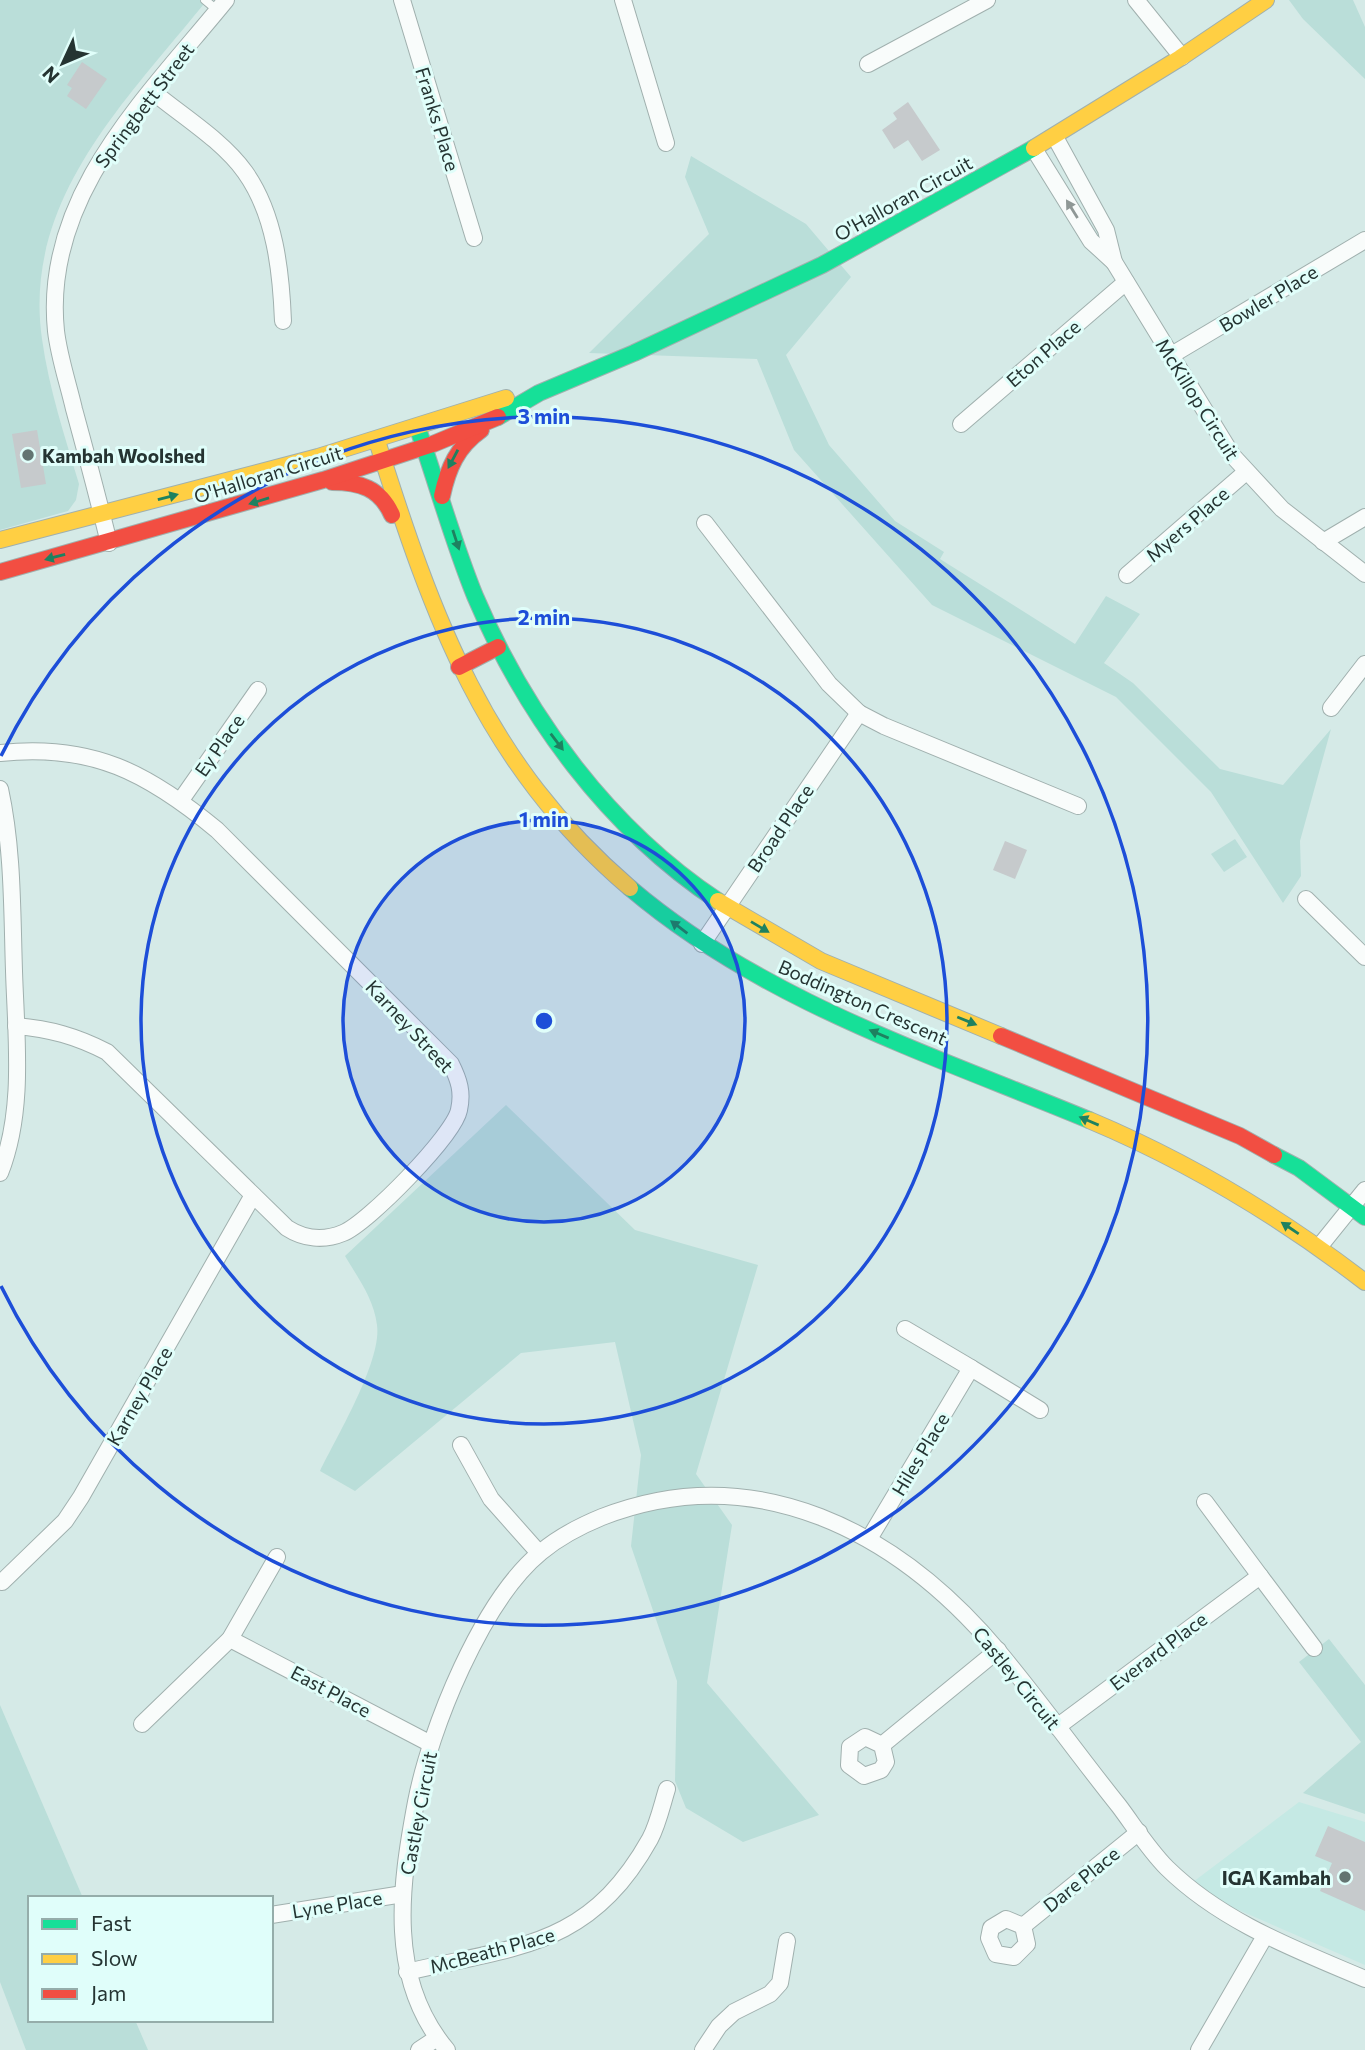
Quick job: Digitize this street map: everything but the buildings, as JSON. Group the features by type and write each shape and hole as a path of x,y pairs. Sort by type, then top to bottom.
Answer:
{"street":[{"name":"Franks Place","path":"402,0 474,238"},
{"path":"623,0 666,143"},
{"path":"868,64 987,0"},
{"path":"1136,0 1182,57"},
{"name":"O'Halloran Circuit","path":"0,572 316,483 424,446 522,406 539,393 749,301 849,252 1055,137 1266,0"},
{"name":"Springbett Street","path":"109,543 57,334 57,273 66,232 82,192 103,153 152,92 216,4"},
{"path":"152,92 225,151 244,171 258,195 281,271 283,321"},
{"name":"McKillop Circuit","path":"1055,137 1110,240 1114,262"},
{"name":"McKillop Circuit","path":"1034,149 1091,241 1114,262 1208,418 1246,472 1282,509 1365,574"},
{"name":"Bowler Place","path":"1170,356 1365,240"},
{"name":"Eton Place","path":"961,424 1126,282"},
{"name":"O'Halloran Circuit","path":"0,540 377,442 522,392 539,393"},
{"path":"442,497 450,461 460,447 472,436 522,406"},
{"name":"Boddington Crescent","path":"418,429 475,595 498,647 543,723 597,792 673,868 727,907 821,961 1240,1136 1299,1168 1365,1217"},
{"name":"Boddington Crescent","path":"377,442 423,587 459,667 507,748 564,821 611,871 702,944 752,975 807,1004 1130,1138 1207,1177 1319,1247 1365,1282"},
{"name":"Myers Place","path":"1127,575 1246,472"},
{"path":"316,483 349,481 369,486 381,493 410,547"},
{"path":"1323,542 1365,517"},
{"path":"705,523 828,684 859,713 884,726 1078,806"},
{"path":"459,667 498,647"},
{"path":"1331,708 1365,664"},
{"name":"Ey Place","path":"181,800 258,690"},
{"name":"Broad Place","path":"702,944 859,713"},
{"name":"Karney Street","path":"0,753 45,751 95,759 140,775 181,800 217,830 451,1064 461,1090 459,1110 444,1139 362,1222 343,1233 323,1238 295,1233 107,1052 80,1038 51,1029 16,1026"},
{"path":"0,789 7,821 11,873 17,1085 13,1125 0,1173"},
{"path":"1306,900 1365,957"},
{"path":"1319,1247 1365,1190"},
{"name":"Karney Place","path":"2,1582 65,1521 81,1497 253,1195"},
{"path":"905,1329 1040,1410"},
{"name":"Hiles Place","path":"869,1539 971,1368"},
{"path":"461,1445 491,1499 539,1553"},
{"name":"Castley Circuit","path":"442,2044 418,2007 407,1972 402,1924 403,1894 416,1800 431,1744 464,1665 492,1614 517,1577 539,1553 576,1527 612,1513 658,1502 704,1497 749,1498 792,1506 832,1520 869,1539 934,1588 998,1650 1166,1867 1199,1895 1265,1936 1365,1979"},
{"path":"1205,1502 1314,1648"},
{"path":"142,1724 230,1639 277,1557"},
{"name":"Everard Place","path":"1057,1727 1260,1576"},
{"name":"East Place","path":"230,1639 431,1744"},
{"path":"882,1745 998,1650"},
{"name":"McBeath Place","path":"407,1972 533,1942 560,1933 586,1918 618,1888 651,1837 667,1789"},
{"name":"Dare Place","path":"1023,1926 1139,1832"},
{"name":"Lyne Place","path":"273,1915 403,1894"},
{"path":"1199,2050 1265,1936"},
{"path":"703,2050 719,2026 734,2012 770,1994 780,1983 788,1941"},
{"path":"419,2050 442,2044"}],"shaded area":[{"path":"0,0 207,0 114,114 87,154 64,197 48,241 40,288 42,339 53,394 79,484 76,500 68,511 0,530"},
{"path":"1289,0 1353,0 1365,27 1365,79 1303,19"},
{"path":"691,156 806,224 851,277 786,355 829,445 895,521 944,552 940,559 1075,644 1106,596 1140,614 1104,663 1133,683 1220,769 1283,785 1331,729 1300,841 1301,876 1283,903 1211,792 1116,697 932,605 794,450 757,359 589,353 709,234 685,177"},
{"path":"1235,839 1247,857 1224,872 1211,854"},
{"path":"506,1105 635,1230 758,1265 696,1474 732,1525 707,1683 819,1815 743,1842 686,1808 675,1781 677,1681 631,1546 641,1455 615,1342 521,1353 355,1491 320,1471 366,1378 377,1340 373,1306 345,1256"},
{"path":"1329,1639 1365,1685 1365,1814 1303,1793 1361,1742 1299,1662"},
{"path":"0,1705 82,1896 28,1896 28,2022 136,2022 148,2050 26,2050 0,1982"},
{"path":"1299,1802 1365,1822 1365,1965 1220,1902 1193,1882"}],"traffic: fast":[{"path":"498,417 539,393 634,353 822,265 1034,148"},
{"path":"418,429 475,596 519,684 545,726 606,804 678,872 718,901"},
{"path":"630,888 681,928 735,963 792,994 850,1022 1089,1120"},
{"path":"1274,1155 1299,1168 1365,1217"}],"traffic: slow":[{"path":"1034,148 1180,58 1266,0"},
{"path":"0,540 318,457 506,398"},
{"path":"377,441 420,568 443,627 470,684 501,738 537,790 580,840 630,888"},
{"path":"718,901 821,961 1001,1036"},
{"path":"1089,1120 1198,1172 1300,1235 1365,1282"}],"traffic: jam":[{"path":"0,572 323,480 433,444 498,417"},
{"path":"442,496 455,459 481,430"},
{"path":"332,482 352,483 368,488 382,498 392,515"},
{"path":"459,667 498,647"},
{"path":"1001,1036 1240,1136 1274,1155"}],"place":[{"name":"Kambah Woolshed","path":"28,455"},
{"name":"IGA Kambah","path":"1345,1877"}]}
